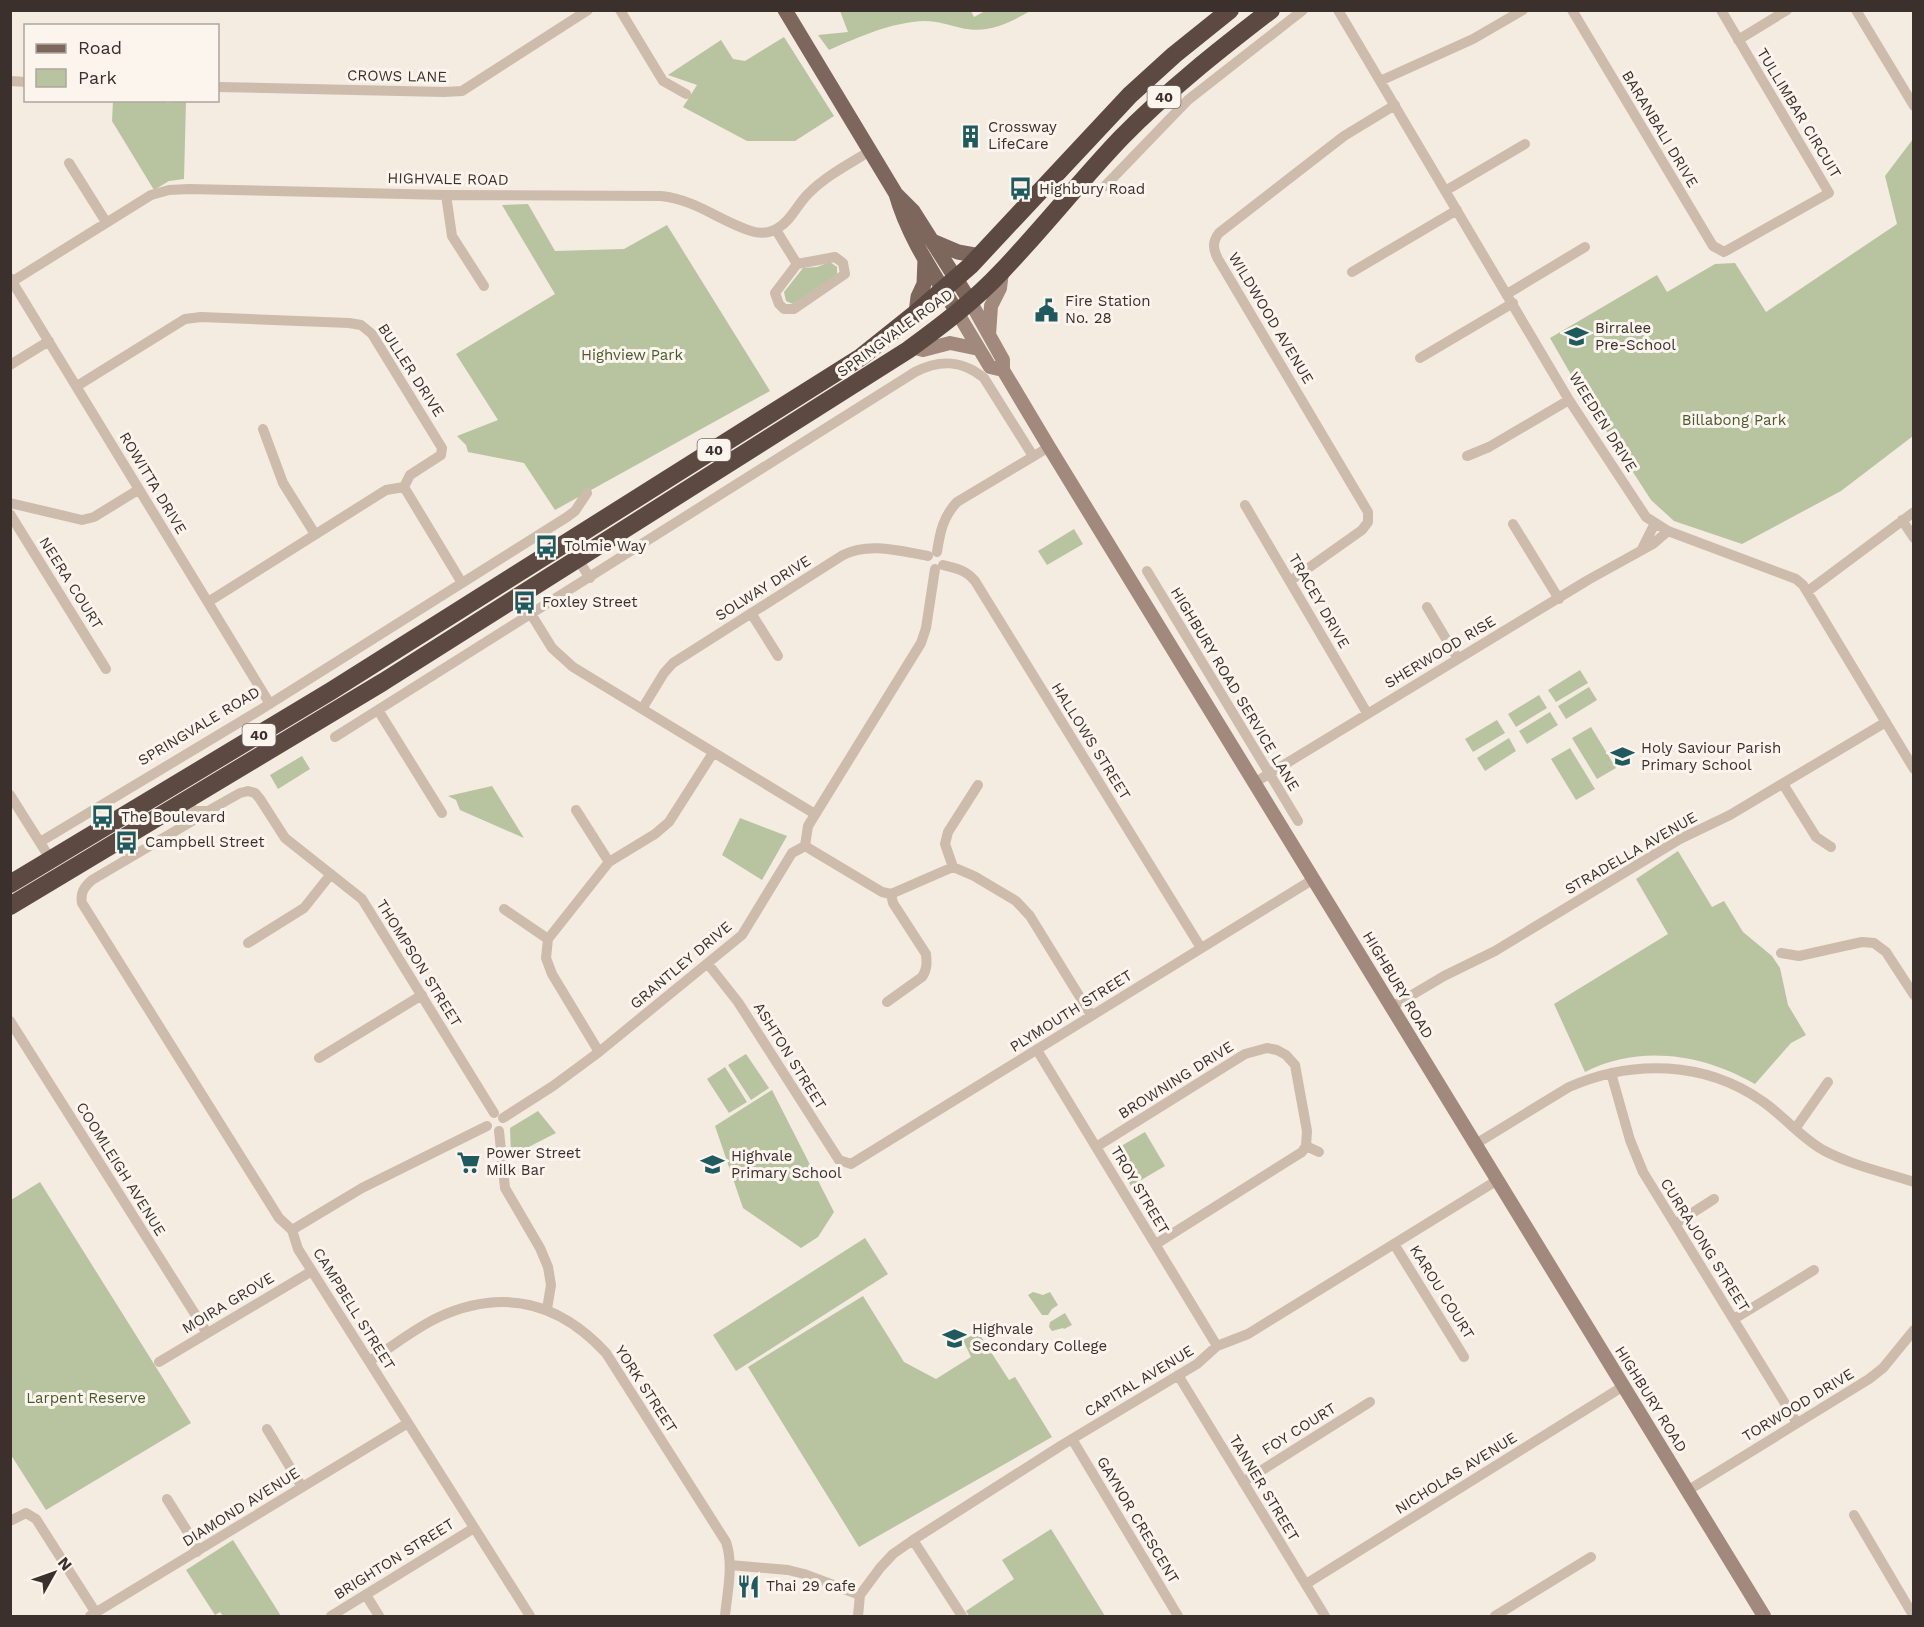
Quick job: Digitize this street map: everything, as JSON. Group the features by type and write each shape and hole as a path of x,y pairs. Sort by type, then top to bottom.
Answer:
{"highway":[{"name":"SPRINGVALE ROAD","path":"10,884 51,860 194,799 386,657 839,371 916,313 950,284 980,256 1118,107 1164,64 1230,10"},
{"name":"SPRINGVALE ROAD","path":"10,906 194,799 578,560 912,347 963,307 1002,272 1139,120 1181,82 1271,10"}],"main road":[{"name":"HIGHBURY ROAD","path":"785,10 896,194 914,211 932,241 950,284 963,307 979,349 990,367 1003,370"},
{"name":"HIGHBURY ROAD","path":"896,194 902,216 925,259 950,284"},
{"path":"932,241 958,252 980,256"},
{"path":"916,313 918,297 924,284 925,259"},
{"path":"989,335 991,306 1000,288 1002,272"},
{"name":"HIGHBURY ROAD","path":"963,307 989,335 1004,360 1003,370 1048,447 1687,1491 1760,1615"},
{"path":"912,347 924,350 950,343 979,349"}],"street":[{"name":"CROWS LANE","path":"219,87 462,91 588,10"},
{"path":"620,10 663,81 686,94"},
{"path":"1105,186 1185,103 1303,10"},
{"name":"WEEDEN DRIVE","path":"1338,10 1569,400 1641,509 1654,523 1668,531 1796,579 1808,591 1914,769"},
{"path":"1380,81 1482,34 1523,10"},
{"name":"BARANBALI DRIVE","path":"1572,10 1713,246 1720,251 1729,251"},
{"name":"TULLIMBAR CIRCUIT","path":"1721,10 1829,193 1729,251"},
{"path":"1738,40 1786,10"},
{"path":"1856,10 1914,106"},
{"name":"WILDWOOD AVENUE","path":"1290,581 1362,530 1368,522 1368,512 1218,259 1214,243 1219,233 1344,136 1395,105"},
{"path":"1445,191 1525,144"},
{"path":"797,264 776,230 783,225 816,186 870,151"},
{"path":"69,163 106,222"},
{"name":"HIGHVALE ROAD","path":"12,279 151,195 178,189 670,197 690,202 752,231 763,233 776,230"},
{"path":"446,195 452,236 484,286"},
{"path":"1352,272 1457,210"},
{"path":"1420,358 1585,247"},
{"path":"835,257 843,263 845,274 794,309 784,309 778,304 775,293 797,264 835,257"},
{"name":"ROWITTA DRIVE","path":"12,279 270,704"},
{"name":"BULLER DRIVE","path":"77,386 186,319 201,317 361,325 372,334 442,448 441,455 410,475 404,487 386,490 208,602"},
{"path":"10,365 49,341"},
{"path":"335,737 915,372 935,363 961,364 973,369 988,382 1033,456"},
{"path":"1467,456 1489,447 1569,400"},
{"path":"263,429 283,483 315,534"},
{"path":"953,867 891,894 882,892 805,846 808,826 921,643 939,567 943,560 933,554 947,514 957,502 1048,447"},
{"path":"404,487 462,583"},
{"path":"10,503 82,520 94,517 138,490"},
{"name":"SPRINGVALE ROAD","path":"40,842 270,704 567,517 587,494"},
{"name":"TRACEY DRIVE","path":"1245,505 1367,713"},
{"path":"1808,591 1914,512"},
{"name":"NEERA COURT","path":"10,514 106,669"},
{"path":"1902,520 1914,538"},
{"path":"1642,549 1654,523"},
{"path":"1512,524 1558,599"},
{"name":"SHERWOOD RISE","path":"1254,783 1458,658 1653,544 1668,531"},
{"path":"567,543 590,578"},
{"name":"SOLWAY DRIVE","path":"642,709 664,673 674,663 843,555 856,550 878,548 933,554"},
{"name":"HALLOWS STREET","path":"939,567 962,570 975,581 1201,948"},
{"name":"HIGHBURY ROAD SERVICE LANE","path":"1147,571 1298,821"},
{"path":"1427,607 1458,658"},
{"path":"751,613 778,656"},
{"path":"531,615 552,648 564,660 815,814"},
{"path":"374,639 397,673"},
{"path":"378,710 442,813"},
{"name":"STRADELLA AVENUE","path":"1390,1008 1444,976 1495,951 1680,839 1730,815 1886,722"},
{"path":"599,1052 552,974 546,958 548,939 609,862 655,834 669,822 713,753"},
{"path":"1783,784 1816,837 1831,847"},
{"path":"978,785 948,832 945,844 953,867 982,881 1016,901 1023,908 1091,1015"},
{"name":"SPRINGVALE ROAD","path":"194,799 213,808 240,793 252,792"},
{"name":"THOMPSON STREET","path":"252,792 260,799 285,838 364,901 499,1115"},
{"path":"10,795 51,860"},
{"name":"SPRINGVALE ROAD","path":"81,895 92,880 199,817 194,799"},
{"path":"576,810 609,862"},
{"name":"GRANTLEY DRIVE","path":"499,1115 553,1086 599,1052 742,935 792,853 805,846"},
{"path":"248,943 304,908 332,874"},
{"name":"PLYMOUTH STREET","path":"844,1164 856,1162 1312,880"},
{"path":"887,1002 922,977 926,972 927,963 926,954 893,903 891,894"},
{"name":"CAMPBELL STREET","path":"81,895 82,903 279,1218 292,1230 296,1246 530,1617"},
{"path":"504,909 548,939"},
{"path":"1781,953 1799,956 1862,942 1874,943 1886,952 1914,995"},
{"name":"ASHTON STREET","path":"708,964 738,1002 834,1154 844,1164"},
{"path":"319,1058 422,995"},
{"name":"COOMLEIGH AVENUE","path":"10,1021 207,1333"},
{"name":"BROWNING DRIVE","path":"1096,1147 1245,1054 1267,1048 1286,1055 1295,1065 1307,1131 1306,1146"},
{"name":"TROY STREET","path":"1036,1050 1217,1346"},
{"path":"1474,1145 1584,1080 1635,1068 1686,1069 1746,1090 1821,1149 1845,1160 1914,1182"},
{"name":"CURRAJONG STREET","path":"1611,1073 1638,1162 1797,1423"},
{"path":"1795,1129 1828,1082"},
{"path":"499,1131 492,1131 487,1126 487,1117 499,1115 504,1124 499,1131 505,1188 540,1248 548,1267 551,1285 546,1310"},
{"path":"292,1230 362,1188 487,1126"},
{"path":"1156,1244 1296,1156 1306,1146 1319,1152"},
{"name":"CAPITAL AVENUE","path":"860,1595 893,1554 913,1540 1208,1356 1217,1346 1248,1334 1496,1181"},
{"path":"1675,1224 1714,1199"},
{"name":"KAROU COURT","path":"1395,1244 1464,1357"},
{"path":"1734,1319 1814,1270"},
{"name":"MOIRA GROVE","path":"159,1362 312,1271"},
{"name":"YORK STREET","path":"369,1361 438,1318 483,1303 507,1301 529,1304 579,1327 606,1353 726,1542 730,1552 730,1566 725,1617"},
{"name":"TORWOOD DRIVE","path":"1687,1491 1869,1379 1882,1368 1914,1330"},
{"name":"TANNER STREET","path":"1178,1375 1325,1617"},
{"name":"NICHOLAS AVENUE","path":"1306,1584 1622,1387"},
{"name":"FOY COURT","path":"1243,1482 1371,1402"},
{"name":"DIAMOND AVENUE","path":"93,1615 408,1423"},
{"path":"267,1429 302,1487"},
{"name":"GAYNOR CRESCENT","path":"1072,1439 1178,1617"},
{"path":"166,1499 194,1542 197,1552"},
{"path":"10,1521 24,1513 31,1515 39,1523 93,1615"},
{"path":"1854,1515 1912,1615"},
{"name":"BRIGHTON STREET","path":"331,1617 474,1528"},
{"path":"913,1540 962,1617"},
{"path":"1495,1617 1591,1557"},
{"path":"730,1566 788,1570 860,1595 858,1617"},
{"path":"366,1595 379,1617"}],"green space":[{"path":"840,11 971,11 974,17 985,11 1030,11 1006,24 980,30 930,21 900,24 829,50 818,35 848,32"},
{"path":"784,37 834,116 795,141 747,141 683,107 697,85 668,75 721,40 733,59 745,61"},
{"path":"113,102 186,102 184,179 169,181 154,190 112,121"},
{"name":"Billabong Park","path":"1913,139 1913,436 1841,491 1742,544 1674,521 1651,500 1578,387 1550,338 1657,275 1667,292 1715,264 1735,263 1766,312 1897,224 1885,176"},
{"name":"Highview Park","path":"528,204 555,251 624,249 667,225 770,391 555,510 524,463 468,452 466,445 457,436 498,420 456,354 555,294 502,205"},
{"path":"830,262 837,267 837,275 793,304 786,301 784,292 803,268 817,267"},
{"path":"1074,529 1083,544 1047,565 1038,551"},
{"path":"1580,670 1588,683 1556,702 1548,690"},
{"path":"1589,687 1597,700 1566,719 1558,706"},
{"path":"1539,695 1547,708 1516,727 1508,714"},
{"path":"1550,712 1558,725 1527,744 1519,731"},
{"path":"1497,720 1505,733 1473,752 1465,739"},
{"path":"1591,727 1616,768 1597,779 1572,738"},
{"path":"1509,738 1516,751 1485,771 1477,758"},
{"path":"1570,748 1595,789 1576,800 1551,759"},
{"path":"302,756 310,769 278,789 270,775"},
{"path":"492,786 524,838 460,810 456,800 448,796"},
{"path":"740,818 787,836 762,880 722,855"},
{"path":"1678,851 1712,907 1724,901 1743,932 1772,956 1780,968 1788,1005 1806,1035 1791,1043 1755,1084 1714,1066 1671,1056 1627,1058 1606,1063 1585,1072 1554,1004 1668,934 1636,879"},
{"path":"746,1054 769,1088 751,1100 728,1065"},
{"path":"725,1067 747,1102 729,1113 707,1079"},
{"path":"772,1090 834,1212 818,1237 801,1248 743,1208 715,1126"},
{"path":"538,1111 556,1133 511,1156 510,1128"},
{"path":"1145,1132 1165,1166 1131,1186 1111,1152"},
{"name":"Larpent Reserve","path":"40,1182 191,1423 46,1510 11,1455 11,1200"},
{"path":"865,1238 888,1274 736,1371 713,1335"},
{"path":"1033,1292 1043,1295 1050,1292 1058,1305 1048,1315 1042,1315 1028,1295"},
{"path":"863,1296 904,1362 936,1379 971,1357 963,1340 978,1332 1009,1380 1015,1377 1052,1437 859,1547 748,1367"},
{"path":"1065,1313 1072,1325 1052,1331 1049,1327 1050,1322"},
{"path":"1051,1529 1105,1616 969,1616 966,1611 1014,1579 1002,1560"},
{"path":"233,1540 281,1616 223,1616 220,1612 215,1615 186,1570"}],"place":[{"name":"Crossway LifeCare","path":"970,136"},
{"name":"Highbury Road","path":"1021,189"},
{"name":"Fire Station No. 28","path":"1047,310"},
{"name":"Birralee Pre-School","path":"1577,337"},
{"name":"Tolmie Way","path":"546,546"},
{"name":"Foxley Street","path":"524,602"},
{"name":"Holy Saviour Parish Primary School","path":"1623,757"},
{"name":"The Boulevard","path":"103,817"},
{"name":"Campbell Street","path":"127,842"},
{"name":"Power Street Milk Bar","path":"468,1162"},
{"name":"Highvale Primary School","path":"713,1165"},
{"name":"Highvale Secondary College","path":"954,1338"},
{"name":"Thai 29 cafe","path":"748,1586"}]}
